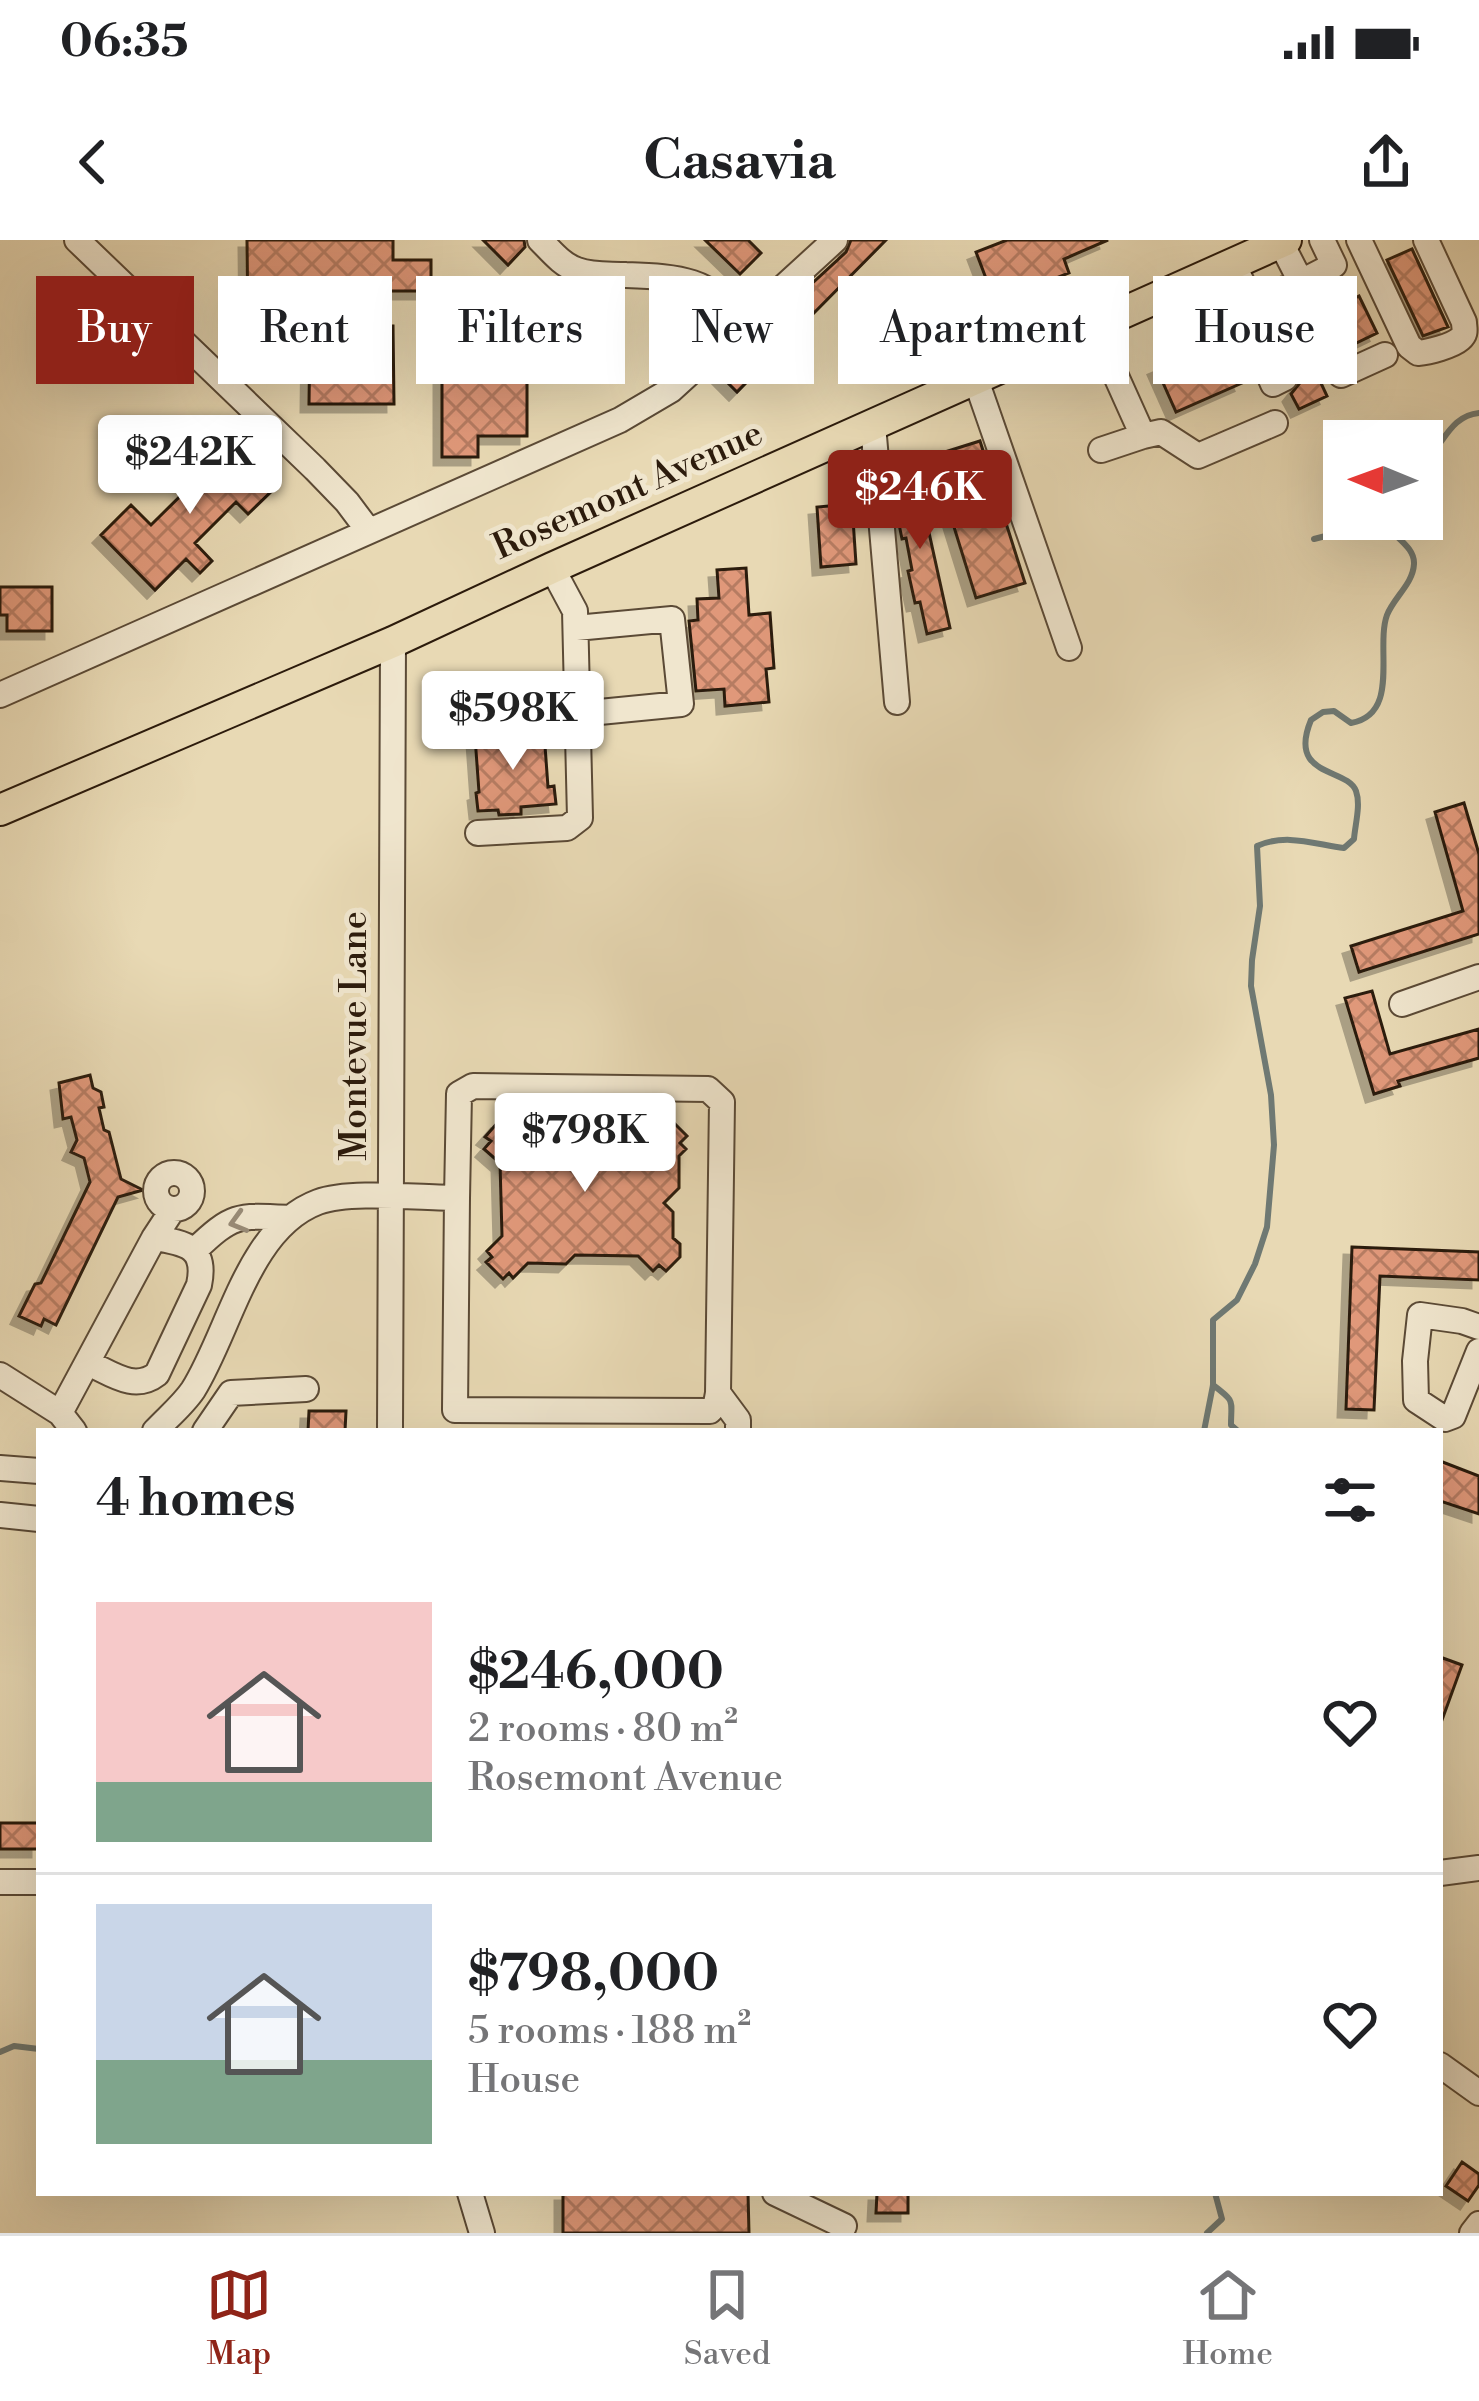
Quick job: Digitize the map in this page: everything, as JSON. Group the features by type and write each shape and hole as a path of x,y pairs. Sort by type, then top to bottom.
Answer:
{"main road":[{"name":"Rosemont Avenue","path":"1129,311 1284,241"},
{"name":"Rosemont Avenue","path":"0,811 393,642 967,384"}],"street":[{"path":"77,240 115,276"},
{"path":"540,240 579,272 662,276"},
{"path":"1313,276 1334,265 1322,240"},
{"path":"1359,240 1409,346 1418,353 1460,339 1465,331 1426,240"},
{"path":"1284,241 1296,276"},
{"path":"791,276 820,245"},
{"path":"1226,268 1230,276"},
{"path":"194,352 315,469 368,530"},
{"path":"1357,368 1385,355"},
{"path":"0,695 620,420 678,384"},
{"path":"977,384 1069,648"},
{"path":"1120,384 1143,436"},
{"path":"1101,450 1160,432 1198,456 1275,423"},
{"path":"873,425 897,702"},
{"path":"478,833 567,828 580,818 575,611 552,568"},
{"path":"576,628 672,619 681,704 578,714"},
{"name":"Montevue Lane","path":"389,1428 393,642"},
{"path":"1402,1004 1479,976"},
{"path":"472,1086 708,1089 722,1102 718,1393 710,1411 455,1410 459,1094 472,1086"},
{"path":"158,1428 191,1392 260,1253 282,1222 318,1202 346,1196 457,1198"},
{"path":"0,1375 67,1422 88,1363 173,1209"},
{"path":"195,1250 234,1219 290,1218"},
{"path":"88,1363 137,1383 157,1374 202,1272 195,1250 154,1238"},
{"path":"1479,1327 1420,1315 1416,1400 1445,1420 1453,1416 1479,1351"},
{"path":"207,1428 231,1393 306,1389"},
{"path":"718,1393 738,1420 738,1428"},
{"path":"0,1468 36,1471"},
{"path":"0,1515 36,1520"},
{"path":"1443,1873 1479,1868"},
{"path":"0,1882 36,1882"},
{"path":"1443,2067 1479,2093"},
{"path":"471,2196 482,2233"},
{"path":"781,2196 844,2226"},
{"path":"1472,2233 1479,2224"}],"building":[{"path":"247,240 393,240 393,260 431,260 431,276 416,276 416,291 392,291 392,276 247,276"},
{"path":"483,240 524,240 525,247 508,265"},
{"path":"705,240 748,240 761,253 740,274"},
{"path":"851,240 886,240 850,276 838,276 838,289 814,313 814,282 846,252"},
{"path":"1007,240 1108,240 1064,259 1069,273 1061,276 985,276 976,252"},
{"path":"1412,249 1448,327 1423,336 1387,260"},
{"path":"1357,297 1377,333 1357,343"},
{"path":"393,326 394,404 309,404 309,384 392,384"},
{"path":"442,384 527,384 527,436 478,436 478,457 442,457"},
{"path":"1164,384 1240,384 1176,412"},
{"path":"1299,384 1321,384 1327,396 1299,409 1291,394"},
{"path":"236,441 279,484 248,514 236,502 195,543 212,561 200,573 186,559 155,590 101,535 131,505 151,525"},
{"path":"980,441 1025,583 976,598 932,456"},
{"path":"915,469 950,628 927,634 908,571 912,570 898,519 894,474"},
{"path":"852,504 856,564 821,567 817,507"},
{"path":"746,568 749,615 770,613 774,668 766,669 769,702 725,706 724,689 696,691 689,621 698,620 697,599 719,598 717,570"},
{"path":"0,587 52,587 52,631 7,631 7,615 0,615"},
{"path":"544,732 548,787 554,786 556,804 521,807 521,814 478,811 475,737"},
{"path":"1464,803 1479,854 1479,934 1359,972 1351,946 1463,911 1435,812"},
{"path":"1372,991 1390,1054 1479,1029 1479,1058 1398,1081 1400,1086 1374,1094 1345,998"},
{"path":"90,1075 93,1088 101,1092 104,1130 109,1132 121,1179 143,1190 118,1197 56,1325 44,1319 41,1326 19,1316 35,1284 41,1283 90,1182 84,1158 71,1152 77,1140 71,1117 63,1119 59,1083"},
{"path":"669,1118 687,1136 680,1143 686,1149 679,1156 679,1188 664,1203 673,1212 673,1238 680,1244 680,1257 666,1271 659,1265 653,1271 638,1256 575,1255 566,1264 528,1263 513,1278 509,1273 503,1279 486,1262 492,1257 487,1251 502,1236 500,1163 484,1149 491,1141 485,1137 499,1121 504,1125 510,1119 520,1128 581,1129 586,1136 604,1136 609,1130 651,1130"},
{"path":"1352,1247 1479,1252 1479,1280 1380,1276 1374,1410 1346,1409"},
{"path":"309,1411 346,1411 345,1428 308,1428"},
{"path":"1443,1462 1479,1476 1479,1514 1443,1502"},
{"path":"1443,1658 1462,1665 1443,1717"},
{"path":"0,1823 36,1823 36,1849 0,1849"},
{"path":"1462,2162 1479,2174 1479,2185 1468,2201 1446,2186"},
{"path":"563,2196 748,2196 749,2233 563,2233"},
{"path":"877,2196 908,2196 908,2213 876,2213"}],"waterway":[{"path":"1443,440 1461,420 1479,413"},
{"path":"1314,539 1323,537"},
{"path":"1205,1428 1213,1385 1213,1320 1237,1300 1267,1227 1274,1145 1271,1095 1251,986 1260,906 1257,846 1289,840 1344,848 1354,839 1356,791 1312,762 1306,739 1311,720 1323,712 1334,711 1351,723 1376,707 1387,615 1414,564 1411,551 1400,540"},
{"path":"1213,1385 1229,1399 1234,1428"},
{"path":"0,2052 14,2046 36,2049"},
{"path":"1207,2233 1222,2219 1216,2196"}]}
